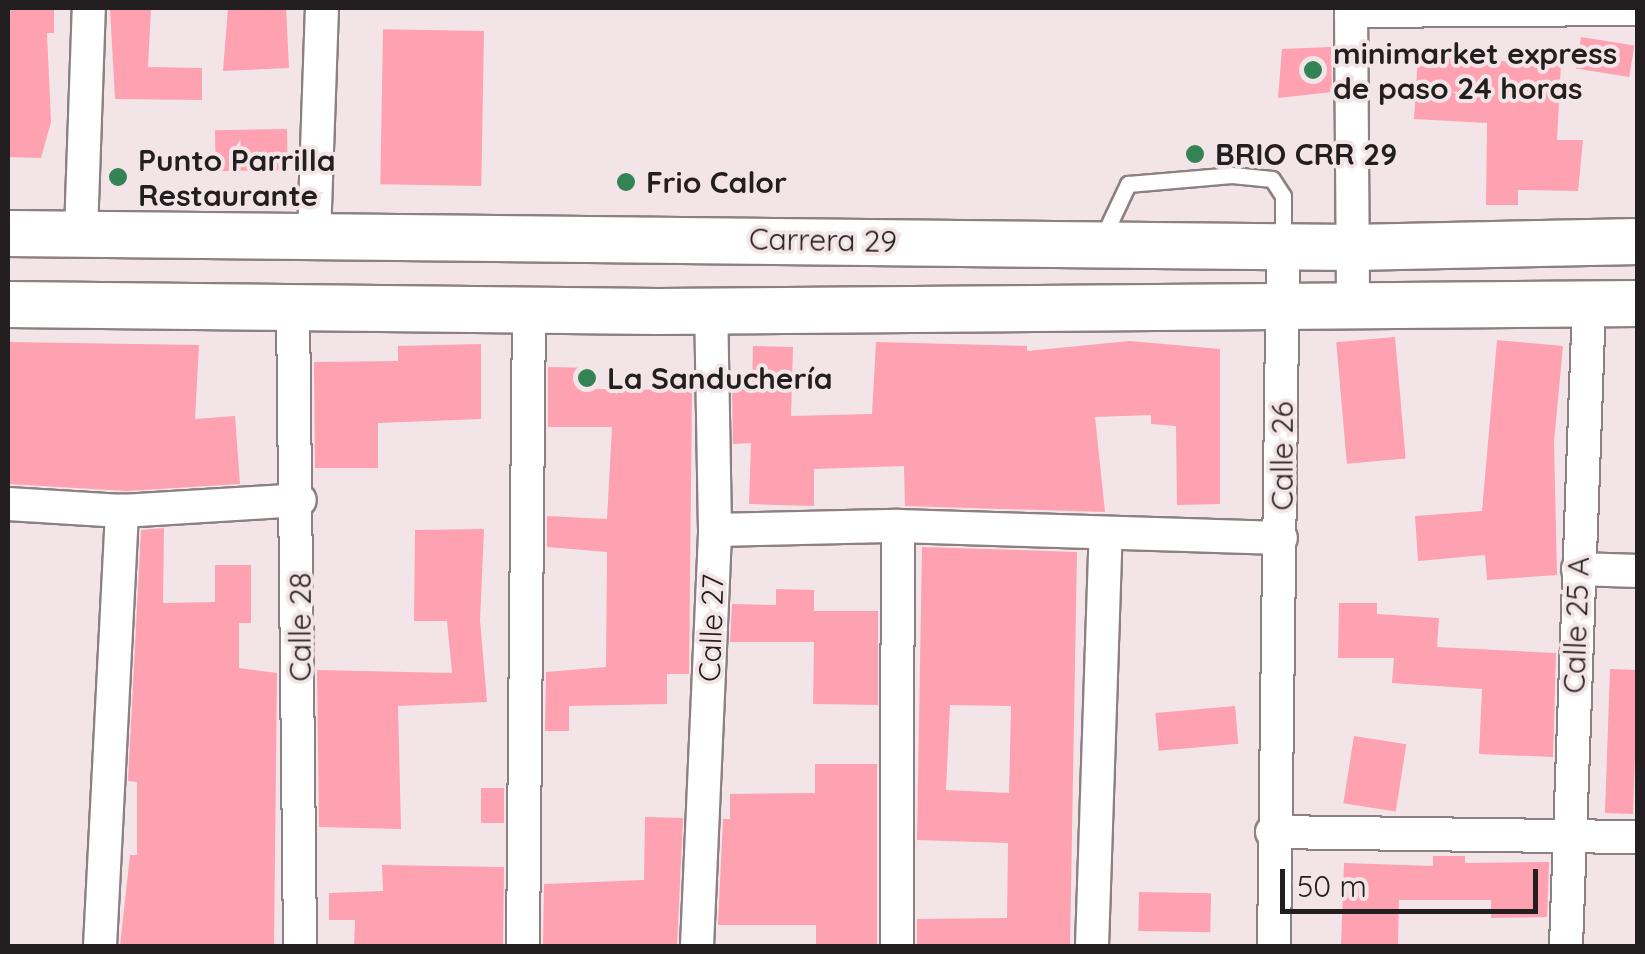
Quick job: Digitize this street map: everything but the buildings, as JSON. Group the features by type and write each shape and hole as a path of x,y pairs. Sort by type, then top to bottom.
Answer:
{"main road":[{"name":"Carrera 29","path":"8,234 1283,246 1638,241"},
{"path":"8,304 529,310 1283,310 1638,303"}],"street":[{"path":"81,232 88,8"},
{"path":"314,236 322,8"},
{"path":"1353,308 1351,10 1638,9"},
{"name":"Calle 26","path":"1274,946 1272,832 1281,538 1283,246"},
{"name":"Calle 25 A","path":"1566,946 1589,303"},
{"name":"Calle 28","path":"293,307 300,500 300,946"},
{"name":"Calle 27","path":"697,946 715,530 711,309"},
{"path":"523,946 529,310"},
{"path":"8,504 122,510 300,500"},
{"path":"100,946 122,510"},
{"path":"715,530 898,526 1281,538"},
{"path":"897,946 898,526"},
{"path":"1092,946 1106,533"},
{"path":"1578,569 1638,571"},
{"path":"1272,832 1638,837"}],"lane":[{"name":"Calle 26","path":"1100,244 1128,184 1232,174 1272,179 1283,196 1283,246"}],"place":[{"name":"minimarket express de paso 24 horas","path":"1313,70"},
{"name":"BRIO CRR 29","path":"1195,154"},
{"name":"Punto Parrilla Restaurante","path":"118,177"},
{"name":"Frio Calor","path":"626,182"},
{"name":"La Sanduchería","path":"587,378"}]}
